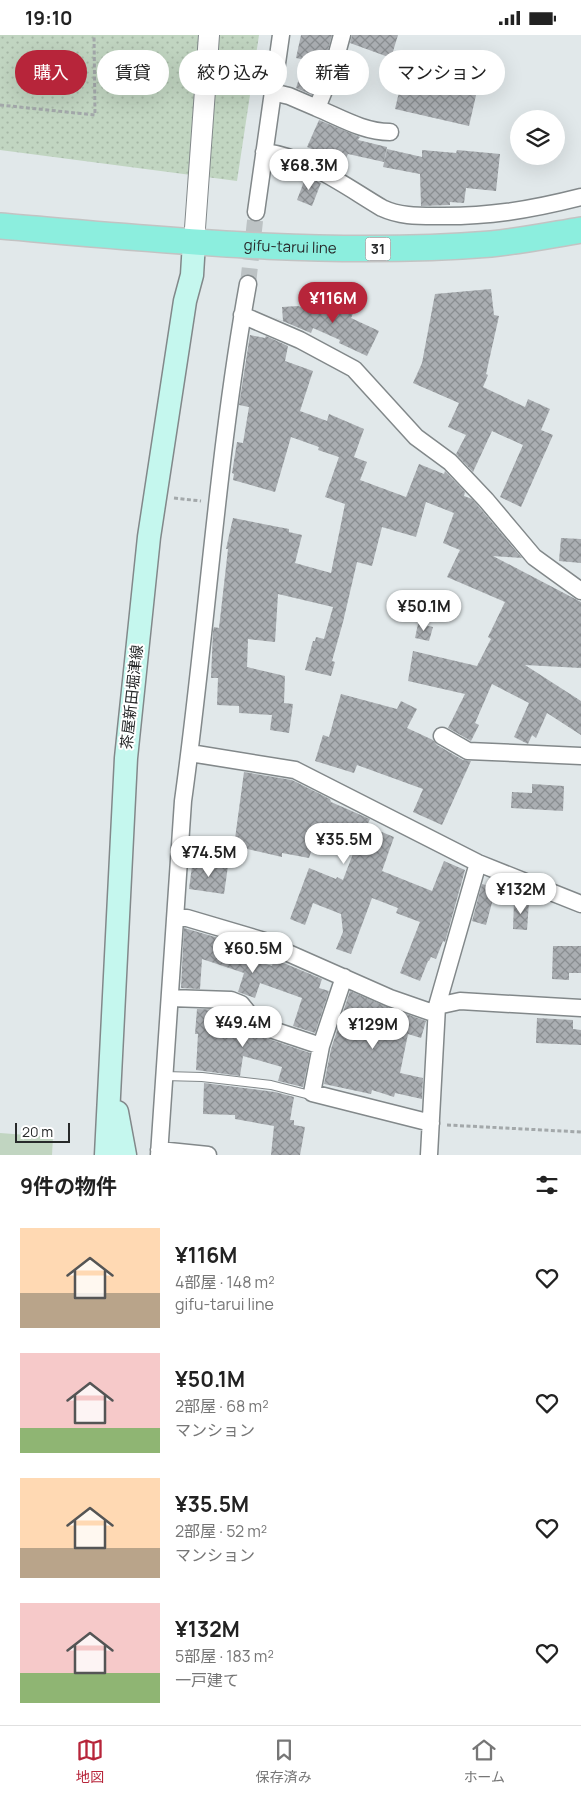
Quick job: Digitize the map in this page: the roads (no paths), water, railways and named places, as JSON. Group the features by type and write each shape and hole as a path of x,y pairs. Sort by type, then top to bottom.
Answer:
{"main road":[{"name":"gifu-tarui line","path":"0,226 184,242 293,249 371,249 492,243 581,230"},
{"name":"茶屋新田堀津線","path":"106,1155 126,758 149,537 185,301 192,275 184,242"},
{"path":"110,1075 125,1155"}],"street":[{"path":"207,50 209,35"},
{"path":"208,50 214,35"},
{"path":"278,50 280,35"},
{"path":"317,107 333,67 342,35"},
{"path":"184,242 201,95"},
{"path":"256,212 272,95"},
{"path":"285,95 317,107 357,126 376,131 390,132"},
{"path":"264,152 299,160 382,208 393,213 405,215 462,216 500,214 538,208 581,197"},
{"path":"208,1155 159,1152 183,801 190,753 217,498 248,284"},
{"path":"242,315 300,340 354,369 416,437 450,462 486,500 534,557 581,591"},
{"path":"442,736 468,751 581,756"},
{"path":"190,753 295,770 478,863 581,904"},
{"path":"429,1155 436,1010 478,863"},
{"path":"175,917 187,918 268,942 279,949 390,997 436,1010 448,1002 460,1001 581,1008"},
{"path":"344,977 321,1046 312,1093 431,1123"},
{"path":"170,997 231,1000 241,1004 258,1025 321,1046"}],"lane":[{"path":"164,1076 202,1077 271,1085 306,1094 312,1093"}],"tunnel":[{"path":"248,284 256,212"}]}
